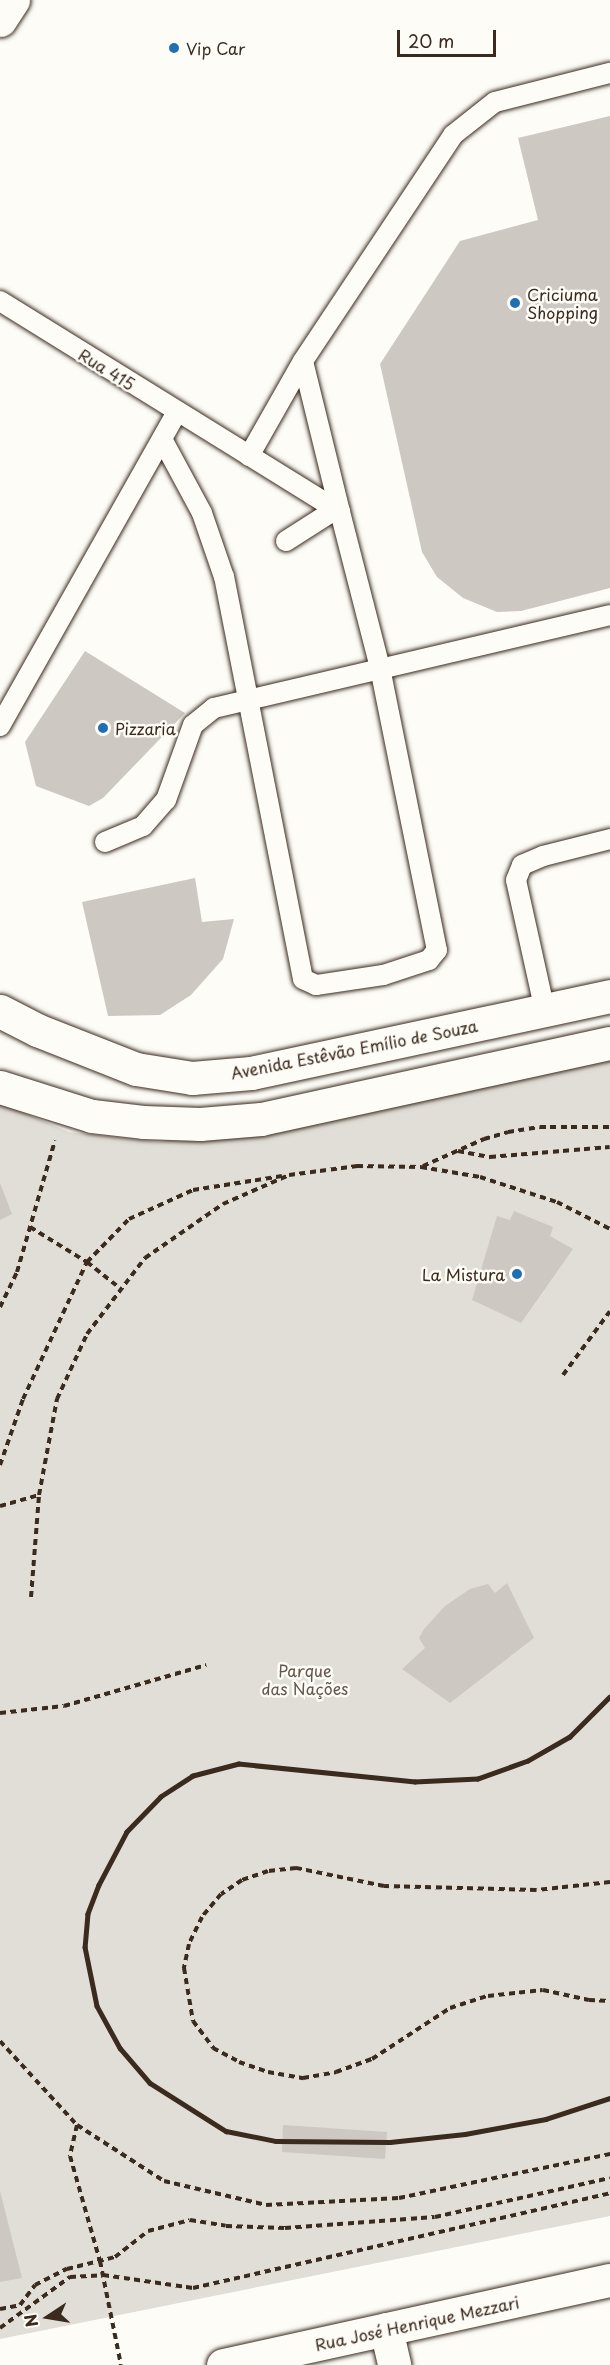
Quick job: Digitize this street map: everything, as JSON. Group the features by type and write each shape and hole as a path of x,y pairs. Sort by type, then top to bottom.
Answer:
{"main road":[{"path":"0,20 13,0"},
{"name":"Avenida Estêvão Emílio de Souza","path":"0,1011 37,1030 136,1069 192,1078 251,1074 610,996"},
{"path":"0,1087 92,1116 143,1122 201,1124 261,1119 610,1043"},
{"name":"Rua José Henrique Mezzari","path":"224,2365 610,2280"},
{"path":"386,2329 394,2365"}],"lane":[{"path":"249,456 303,361 453,135 495,102 610,74"},
{"name":"Rua 415","path":"0,302 338,510"},
{"path":"162,439 202,513 220,566 249,699 303,979 315,985 383,975 429,960 437,950 380,668 338,510 303,361"},
{"path":"0,726 177,412"},
{"path":"286,541 338,510"},
{"path":"105,842 143,826 166,800 193,725 214,708 610,615"},
{"path":"545,1011 516,880 522,865 543,856 610,839"}],"path":[{"path":"0,1307 17,1272 65,1107"},
{"path":"421,1167 484,1139 540,1127 610,1127"},
{"path":"458,1150 490,1156 610,1147"},
{"path":"0,1465 23,1399 87,1262 129,1220 193,1190 357,1166 421,1167 480,1177 535,1195 556,1202 610,1229"},
{"path":"31,1597 39,1495 57,1398 87,1334 145,1258 223,1204 289,1175"},
{"path":"30,1227 87,1262 121,1289"},
{"path":"563,1375 610,1311"},
{"path":"0,1506 39,1495"},
{"path":"0,1713 64,1706 206,1665"},
{"path":"610,1882 536,1890 384,1886 296,1868 268,1871 243,1880 221,1894 202,1917 189,1944 184,1968 193,2021 213,2048 239,2062 268,2072 303,2078 336,2072 372,2059 450,2008 488,1996 543,1989 590,2000 610,2001"},
{"path":"0,2041 76,2125 164,2181 266,2205 399,2198 610,2154"},
{"path":"76,2125 70,2156 100,2261 121,2365"},
{"path":"0,2309 20,2306 35,2285 66,2269 115,2257 148,2231 190,2220 226,2226 285,2228 435,2217 610,2178"},
{"path":"0,2328 69,2277 103,2275 193,2288 610,2193"}],"green space":[{"name":"Parque das Nações","path":"610,1055 610,2216 0,2339 0,1103 69,1132 158,1142 291,1128"}],"building":[{"name":"Criciuma Shopping","path":"610,116 610,588 521,611 497,612 463,598 437,577 422,552 380,364 460,241 538,220 518,138"},
{"name":"Pizzaria","path":"85,651 185,713 103,798 89,806 36,786 25,742"},
{"path":"195,878 202,922 234,919 223,959 191,995 160,1015 108,1016 82,902"},
{"path":"0,1183 12,1214 0,1220"},
{"name":"La Mistura","path":"514,1211 553,1227 550,1236 573,1249 521,1323 472,1300 497,1216 510,1220"},
{"path":"507,1583 534,1638 450,1703 402,1669 425,1648 419,1638 445,1606 470,1589 488,1584 495,1593"},
{"path":"283,2125 387,2132 385,2159 282,2152"},
{"path":"0,2191 22,2278 0,2282"}],"railway":[{"path":"610,1697 570,1737 528,1761 478,1779 415,1782 239,1764 193,1776 161,1797 127,1832 99,1885 88,1914 85,1947 97,2006 120,2048 150,2083 226,2131 276,2141 390,2142 465,2134 546,2119 610,2098"}],"place":[{"name":"Vip Car","path":"174,48"},
{"name":"Criciuma Shopping","path":"515,303"},
{"name":"Pizzaria","path":"103,728"},
{"name":"La Mistura","path":"517,1274"}]}
